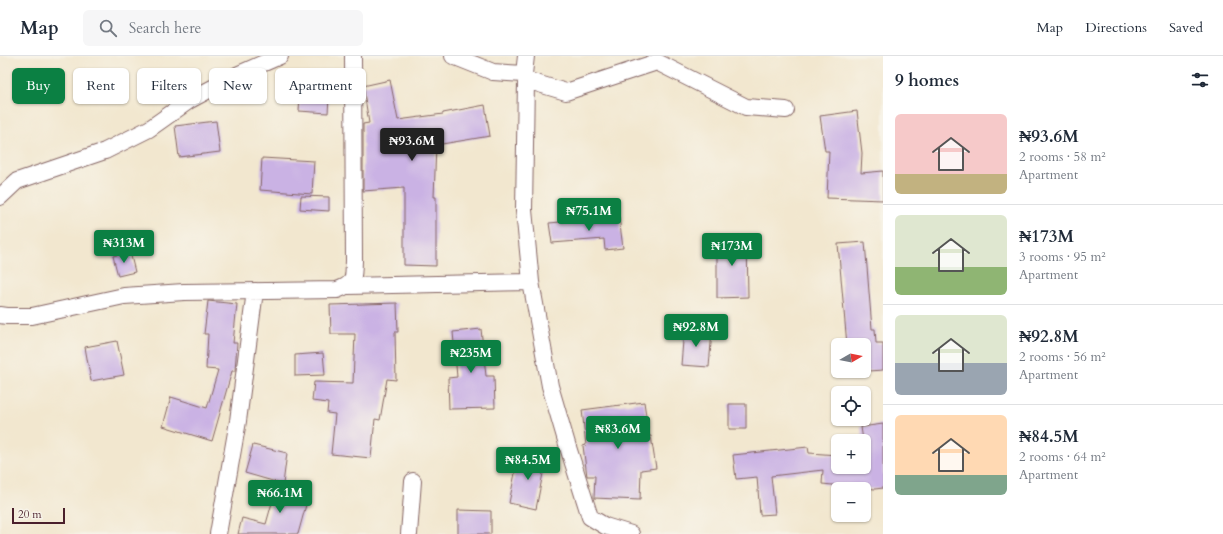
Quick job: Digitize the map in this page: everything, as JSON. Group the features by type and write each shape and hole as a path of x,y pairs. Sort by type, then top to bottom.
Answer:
{"street":[{"path":"0,197 17,181 105,151 149,129 190,100 239,74 280,56"},
{"path":"348,286 353,278 354,261 353,56"},
{"path":"453,56 493,72 525,77 566,92 657,62 746,107 786,110"},
{"path":"526,56 524,210 531,282 550,386 590,517 604,530 631,534"},
{"path":"0,315 32,316 124,296 184,292 337,290 348,286 531,282"},
{"path":"218,534 238,421 255,291"},
{"path":"409,534 413,481"}],"building":[{"path":"390,80 398,120 443,114 485,105 490,136 436,145 434,197 436,197 436,266 404,265 404,188 363,191 363,124 369,123 366,104 366,85"},
{"path":"299,104 329,104 328,113 299,111"},
{"path":"857,111 862,153 861,173 883,171 883,200 827,198 829,151 825,151 820,116"},
{"path":"216,121 220,152 179,157 175,126"},
{"path":"262,158 314,161 312,194 260,190"},
{"path":"301,196 329,197 329,211 300,209"},
{"path":"619,217 623,248 605,250 604,239 552,243 549,223"},
{"path":"717,237 747,237 748,297 717,298"},
{"path":"865,242 872,329 875,329 876,343 883,343 883,370 871,371 871,338 846,338 838,244"},
{"path":"130,252 135,272 118,276 113,256"},
{"path":"208,301 237,304 233,343 237,343 235,371 232,371 212,441 163,426 171,397 207,408 218,370 206,369 208,334 204,334"},
{"path":"397,303 398,332 395,332 396,380 387,379 380,420 375,419 371,458 331,454 335,414 327,413 328,403 312,401 314,382 353,383 355,334 331,334 330,305"},
{"path":"481,329 486,376 494,376 495,408 449,409 448,378 457,377 453,332"},
{"path":"684,329 712,331 709,367 681,365"},
{"path":"117,341 124,375 91,381 85,347"},
{"path":"323,353 325,375 295,376 295,355"},
{"path":"644,402 656,468 641,470 640,500 594,498 595,476 587,476 583,446 586,445 582,410"},
{"path":"729,404 746,404 746,429 729,429"},
{"path":"883,424 883,488 871,489 871,482 831,482 831,485 822,484 823,470 771,476 775,514 760,515 757,477 736,479 733,455 808,447 809,453 831,455 831,474 871,474 871,434 862,434 861,427"},
{"path":"253,445 287,453 283,484 245,473"},
{"path":"519,453 546,458 536,509 509,503"},
{"path":"277,485 309,494 298,534 238,534 242,518 266,524"},
{"path":"458,510 491,511 491,534 458,534"}]}
